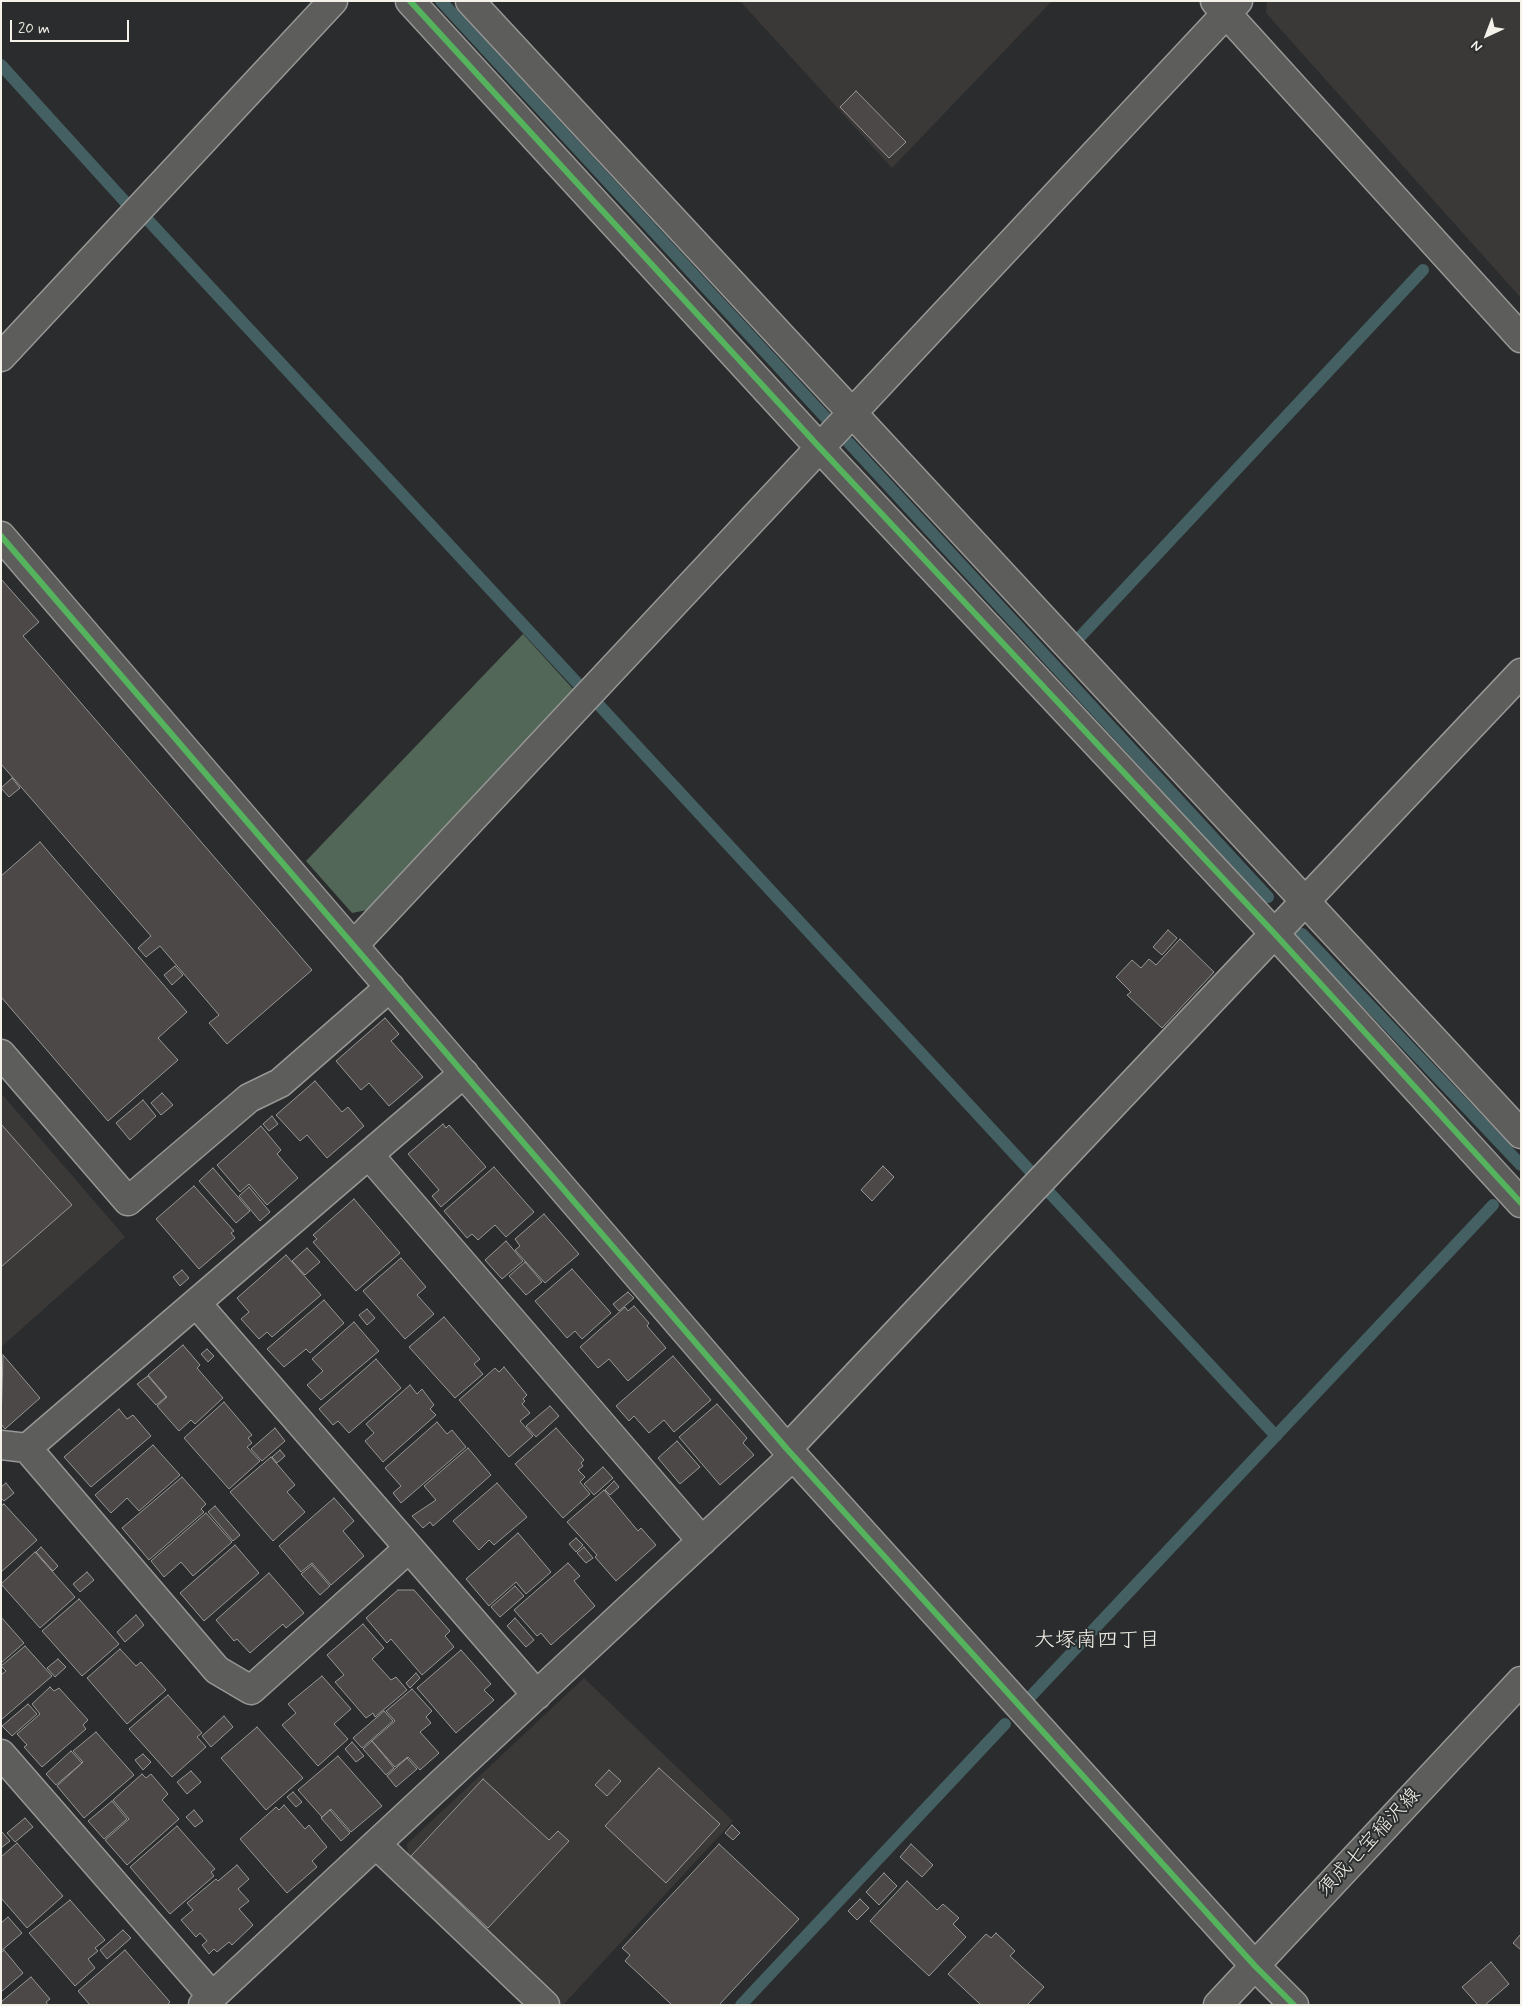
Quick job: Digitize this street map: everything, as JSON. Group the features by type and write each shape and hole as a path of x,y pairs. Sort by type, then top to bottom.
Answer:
{"street":[{"path":"1,358 332,1"},
{"path":"410,1 820,448 1274,934 1521,1203"},
{"path":"470,1 1521,1134"},
{"path":"354,945 820,448 1226,5 1521,338"},
{"path":"1,536 790,1452 1255,1966 1294,2005"},
{"path":"1,1754 208,2001 702,1541 790,1452 1304,901 1521,673"},
{"path":"1,1054 128,1202 249,1098 280,1083 390,987"},
{"path":"409,1548 251,1690 217,1670 14,1446 196,1303 464,1073"},
{"path":"369,1155 702,1541"},
{"path":"196,1303 536,1695"},
{"name":"須成七宝稲沢線","path":"1218,2005 1521,1681"},
{"path":"376,1844 545,2005"}],"shaded area":[{"path":"740,1 1052,1 892,168"},
{"path":"1267,1 1521,1 1521,298 1266,13"},
{"path":"1,1093 125,1237 1,1347"},
{"path":"584,1678 733,1821 563,2005 408,1858 407,1844"}],"green space":[{"path":"523,634 574,690 367,910 352,913 306,861"}],"building":[{"path":"856,91 906,142 889,158 840,107"},
{"path":"1,579 39,622 23,636 312,970 227,1044 209,1023 219,1015 160,946 146,957 138,948 151,936 1,764"},
{"path":"12,778 20,788 9,797 1,788"},
{"path":"40,842 187,1012 158,1038 178,1060 108,1121 1,997 1,876"},
{"path":"1168,930 1177,938 1162,955 1153,947"},
{"path":"1180,939 1214,972 1162,1028 1127,995 1131,992 1116,977 1132,960 1141,968 1149,959 1156,965"},
{"path":"175,966 183,975 172,985 164,975"},
{"path":"385,1018 399,1034 391,1041 423,1077 389,1106 369,1083 361,1090 336,1061"},
{"path":"315,1081 342,1112 348,1107 364,1126 327,1158 307,1135 300,1141 276,1115"},
{"path":"162,1093 173,1105 161,1115 151,1103"},
{"path":"143,1100 156,1116 130,1140 116,1123"},
{"path":"272,1116 278,1124 269,1131 263,1124"},
{"path":"1,1124 72,1205 1,1267"},
{"path":"443,1124 446,1128 449,1125 486,1167 441,1207 432,1196 439,1190 408,1154"},
{"path":"261,1126 281,1150 277,1154 298,1178 267,1205 249,1184 240,1192 217,1165"},
{"path":"883,1166 894,1177 872,1201 861,1190"},
{"path":"494,1167 534,1212 506,1237 495,1225 478,1240 472,1234 467,1238 444,1211"},
{"path":"213,1168 250,1211 236,1223 199,1181"},
{"path":"194,1186 234,1231 231,1233 235,1238 199,1269 156,1219"},
{"path":"249,1187 270,1212 260,1221 239,1196"},
{"path":"354,1199 400,1253 356,1291 313,1242 317,1239 313,1235"},
{"path":"544,1214 579,1254 545,1283 515,1250 520,1246 515,1239"},
{"path":"506,1241 523,1261 502,1279 485,1260"},
{"path":"307,1248 320,1262 305,1275 292,1261"},
{"path":"286,1255 321,1295 272,1337 267,1332 259,1339 241,1319 249,1312 237,1298"},
{"path":"401,1258 426,1287 417,1295 434,1314 405,1339 363,1291"},
{"path":"525,1262 542,1282 526,1295 509,1276"},
{"path":"572,1269 611,1313 582,1339 575,1331 567,1338 535,1301"},
{"path":"182,1270 189,1278 180,1286 173,1277"},
{"path":"628,1292 634,1298 619,1311 613,1304"},
{"path":"324,1300 344,1323 310,1353 306,1349 284,1367 267,1349"},
{"path":"634,1306 649,1323 647,1326 666,1348 628,1381 609,1359 598,1368 580,1347 625,1307 628,1311"},
{"path":"367,1309 375,1318 367,1325 359,1315"},
{"path":"444,1317 480,1359 474,1364 483,1374 455,1398 409,1347"},
{"path":"354,1322 379,1351 321,1400 307,1385 323,1371 312,1359"},
{"path":"183,1345 200,1365 197,1368 223,1398 195,1424 191,1420 179,1431 157,1406 167,1397 148,1375"},
{"path":"207,1349 214,1356 208,1362 201,1354"},
{"path":"3,1355 40,1398 5,1429 1,1424"},
{"path":"673,1356 711,1400 674,1432 664,1420 649,1433 634,1416 629,1421 616,1406"},
{"path":"376,1359 401,1388 349,1433 338,1421 333,1425 319,1409"},
{"path":"504,1367 527,1395 523,1399 525,1401 522,1404 530,1413 520,1421 533,1436 509,1457 459,1400 495,1368 499,1372"},
{"path":"148,1376 166,1397 156,1405 137,1384"},
{"path":"410,1385 417,1394 422,1389 434,1405 430,1409 436,1415 383,1462 365,1441 374,1433 366,1424"},
{"path":"224,1402 252,1435 248,1438 252,1443 247,1447 260,1461 229,1489 184,1438"},
{"path":"717,1404 747,1438 743,1443 754,1455 720,1485 679,1437"},
{"path":"550,1406 559,1416 536,1437 526,1426"},
{"path":"119,1409 127,1419 133,1415 151,1436 91,1487 64,1457"},
{"path":"437,1422 447,1434 452,1430 466,1447 401,1503 393,1493 401,1486 385,1468"},
{"path":"275,1428 285,1441 262,1461 251,1449"},
{"path":"556,1428 584,1460 581,1463 583,1466 578,1470 585,1477 580,1482 590,1494 563,1518 515,1464"},
{"path":"677,1441 700,1467 680,1484 658,1458"},
{"path":"153,1445 180,1475 139,1511 127,1498 111,1513 95,1495"},
{"path":"468,1448 491,1475 433,1526 430,1522 423,1528 412,1516 436,1500 424,1486"},
{"path":"280,1450 285,1456 277,1463 272,1457"},
{"path":"271,1457 295,1485 287,1492 305,1512 273,1541 230,1492"},
{"path":"603,1467 613,1478 594,1495 584,1484"},
{"path":"182,1477 206,1504 201,1509 204,1512 149,1560 122,1528"},
{"path":"614,1481 619,1487 610,1495 605,1490"},
{"path":"6,1483 14,1493 4,1501 1,1498 1,1487"},
{"path":"497,1483 527,1517 494,1545 489,1540 479,1550 453,1521"},
{"path":"604,1490 638,1531 641,1528 656,1545 616,1581 595,1557 597,1555 567,1522"},
{"path":"334,1498 354,1521 343,1531 364,1556 331,1585 312,1563 301,1572 279,1546"},
{"path":"4,1504 37,1540 1,1572 1,1506"},
{"path":"215,1506 240,1535 233,1541 208,1512"},
{"path":"206,1513 232,1542 193,1576 181,1562 164,1577 151,1561"},
{"path":"518,1533 551,1572 526,1594 516,1582 489,1606 466,1579"},
{"path":"576,1538 583,1545 576,1552 569,1544"},
{"path":"235,1545 259,1573 204,1621 180,1593"},
{"path":"41,1547 58,1566 53,1571 36,1552"},
{"path":"584,1547 593,1558 586,1563 577,1553"},
{"path":"35,1552 75,1597 40,1628 1,1584"},
{"path":"568,1563 580,1576 574,1581 595,1606 551,1645 541,1633 537,1636 514,1610"},
{"path":"312,1565 330,1586 320,1595 301,1574"},
{"path":"87,1572 94,1580 80,1592 73,1584"},
{"path":"269,1573 304,1613 286,1628 283,1624 250,1653 237,1639 234,1641 216,1620"},
{"path":"515,1586 524,1596 500,1617 491,1607"},
{"path":"398,1590 414,1590 450,1631 445,1636 454,1647 422,1675 391,1639 387,1643 366,1618"},
{"path":"79,1599 119,1644 82,1676 42,1631"},
{"path":"136,1615 144,1625 125,1642 117,1632"},
{"path":"1,1617 24,1643 1,1663"},
{"path":"515,1618 534,1640 526,1647 507,1626"},
{"path":"363,1624 384,1648 372,1659 391,1680 396,1677 407,1690 375,1717 373,1713 366,1718 335,1682 344,1675 327,1655"},
{"path":"25,1646 52,1676 1,1720 1,1675 6,1671 1,1666"},
{"path":"120,1649 136,1666 141,1662 166,1690 127,1724 87,1678"},
{"path":"461,1650 491,1684 484,1690 494,1700 456,1733 417,1688"},
{"path":"58,1659 66,1667 55,1677 47,1668"},
{"path":"416,1673 420,1678 410,1688 406,1683"},
{"path":"322,1676 351,1709 334,1724 348,1739 318,1766 282,1725 296,1713 288,1704"},
{"path":"50,1687 54,1691 59,1688 88,1720 83,1725 86,1729 42,1767 24,1747 27,1745 17,1734 40,1714 32,1704"},
{"path":"412,1689 432,1711 426,1717 431,1723 420,1732 439,1753 420,1770 408,1757 395,1767 372,1741 395,1721 386,1711"},
{"path":"168,1695 202,1733 197,1737 206,1747 172,1777 129,1729"},
{"path":"28,1704 37,1714 12,1736 2,1726"},
{"path":"384,1711 393,1721 362,1748 353,1738"},
{"path":"224,1716 233,1727 211,1747 202,1736"},
{"path":"257,1727 303,1778 266,1810 221,1758"},
{"path":"96,1732 134,1775 84,1818 57,1786 83,1762 73,1751"},
{"path":"372,1741 394,1768 386,1775 363,1749"},
{"path":"352,1742 364,1756 356,1762 345,1749"},
{"path":"71,1751 82,1763 56,1785 46,1774"},
{"path":"143,1754 151,1762 143,1770 135,1760"},
{"path":"338,1756 382,1806 351,1832 331,1809 322,1817 298,1790"},
{"path":"407,1758 417,1769 396,1787 387,1776"},
{"path":"659,1768 720,1824 666,1883 605,1826"},
{"path":"609,1770 621,1781 607,1796 595,1785"},
{"path":"191,1771 201,1782 187,1794 177,1782"},
{"path":"142,1774 146,1778 151,1774 168,1794 162,1800 179,1819 127,1865 105,1840 129,1819 113,1800"},
{"path":"483,1779 549,1840 558,1831 569,1841 488,1928 411,1856"},
{"path":"293,1792 302,1802 296,1807 287,1797"},
{"path":"112,1801 127,1819 104,1839 88,1821"},
{"path":"284,1805 305,1829 309,1825 327,1847 312,1861 317,1867 287,1893 240,1839 276,1807 279,1810"},
{"path":"194,1810 203,1821 195,1827 186,1817"},
{"path":"330,1810 350,1833 341,1841 321,1818"},
{"path":"25,1818 33,1827 15,1842 7,1833"},
{"path":"732,1825 740,1833 733,1840 725,1833"},
{"path":"177,1826 215,1869 211,1872 214,1876 170,1914 130,1867"},
{"path":"1,1831 10,1841 1,1848"},
{"path":"17,1843 63,1896 27,1928 1,1898 1,1857"},
{"path":"719,1844 799,1919 719,2005 672,2005 625,1961 630,1955 622,1948"},
{"path":"911,1844 933,1865 922,1877 900,1857"},
{"path":"237,1865 249,1879 238,1889 249,1901 239,1909 253,1925 232,1945 229,1942 217,1952 214,1949 209,1954 202,1945 207,1941 200,1933 196,1937 181,1920 193,1910 187,1903 216,1879 218,1881"},
{"path":"884,1873 897,1886 879,1905 866,1892"},
{"path":"907,1881 937,1910 943,1904 959,1918 953,1924 966,1937 929,1976 870,1921"},
{"path":"860,1899 869,1908 857,1920 848,1911"},
{"path":"70,1900 105,1940 95,1948 98,1951 88,1959 95,1968 75,1986 29,1933"},
{"path":"8,1917 22,1933 1,1951 1,1923"},
{"path":"123,1930 131,1938 107,1959 100,1950"},
{"path":"996,1933 1015,1951 1010,1956 1044,1987 1027,2005 981,2005 948,1974 986,1934 991,1938"},
{"path":"1521,1934 1521,1950 1513,1943"},
{"path":"4,1950 23,1973 1,1992 1,1953"},
{"path":"125,1950 170,2002 167,2005 90,2005 78,1991"},
{"path":"1491,1962 1509,1984 1485,2005 1478,2005 1462,1987"},
{"path":"31,1977 50,1999 46,2002 48,2005 1,2005 1,2002"}],"waterway":[{"path":"441,1 826,418"},
{"path":"1,65 128,205"},
{"path":"146,218 580,686"},
{"path":"1078,639 1423,270"},
{"path":"849,443 1268,897"},
{"path":"598,704 1032,1173"},
{"path":"1302,934 1521,1165"},
{"path":"1047,1190 1276,1436"},
{"path":"1032,1695 1493,1205"},
{"path":"741,2005 1005,1724"}],"cycle path":[{"path":"410,1 820,448 1274,933 1521,1203"},
{"path":"1,536 787,1449 1255,1966 1294,2005"}],"district":[{"name":"大塚南四丁目","path":"1097,1642"}]}
